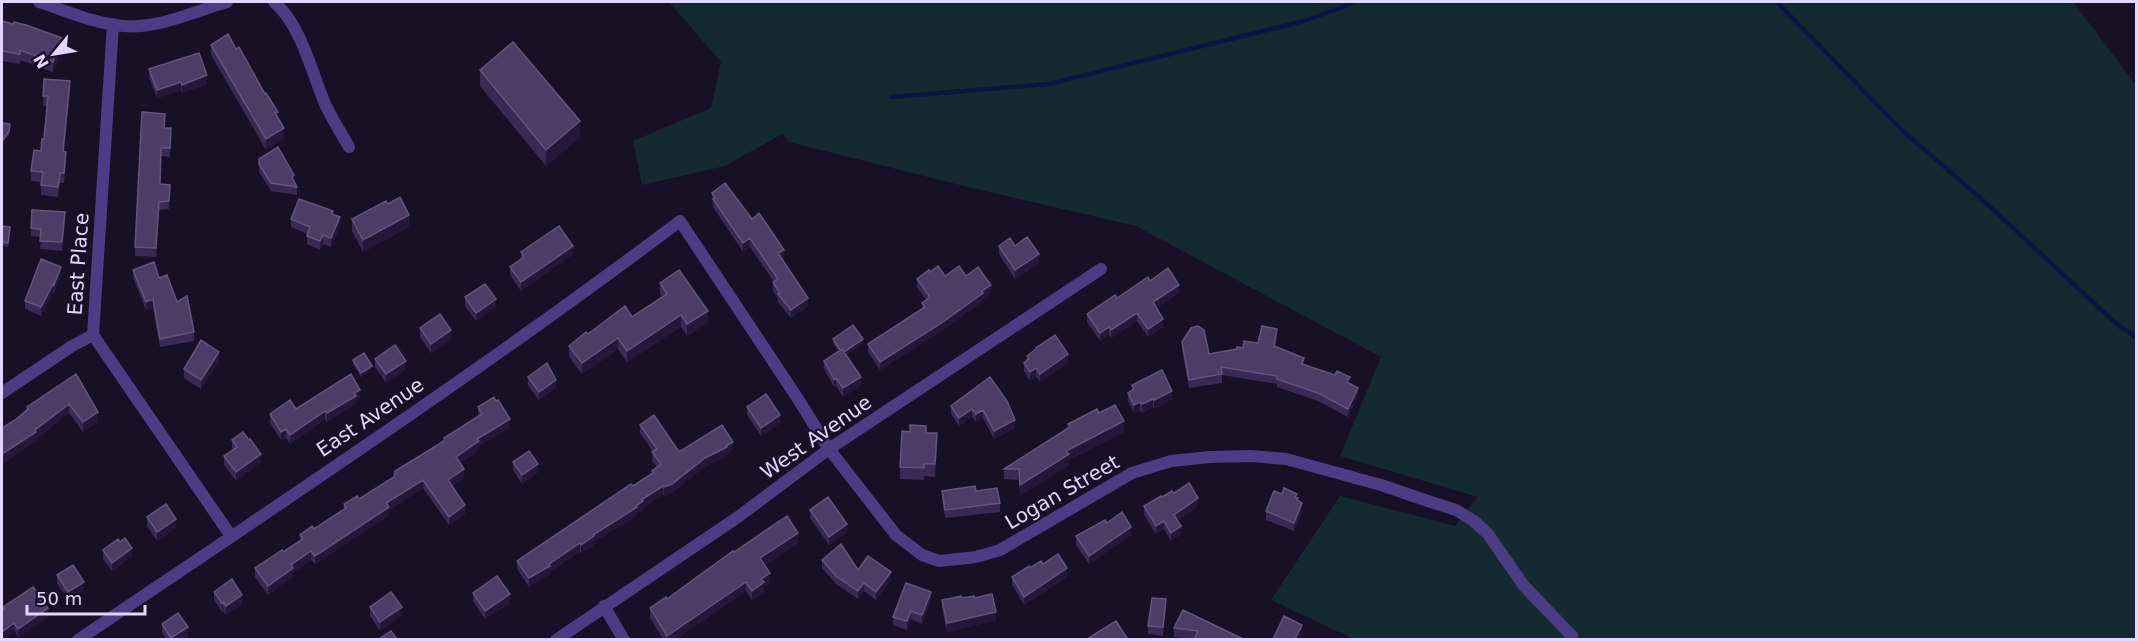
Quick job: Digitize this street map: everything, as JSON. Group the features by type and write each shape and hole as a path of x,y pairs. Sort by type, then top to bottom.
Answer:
{"street":[{"path":"39,2 93,20 113,24 146,25 227,2"},
{"path":"274,2 294,30 327,107 349,147"},
{"name":"East Place","path":"113,24 93,335 231,536"},
{"name":"Logan Street","path":"680,221 792,389 829,449 896,536 922,555 939,561 976,557 1000,550 1132,473 1171,461 1251,456 1286,459 1456,510 1474,521 1488,534 1524,586 1572,636"},
{"name":"East Avenue","path":"78,639 570,303 680,221"},
{"name":"West Avenue","path":"556,639 738,517 829,449 1101,269"},
{"path":"2,393 72,346 93,335"},
{"path":"604,606 624,639"}],"green space":[{"path":"669,2 2073,2 2136,85 2136,639 1354,639 1271,600 1340,496 1455,526 1478,497 1340,456 1381,357 1136,226 789,142 782,134 725,166 642,185 633,141 711,108 721,62"}],"building":[{"path":"2,21 26,25 62,38 53,62 20,50 20,54 2,51"},
{"path":"228,34 236,49 239,47 265,94 278,112 275,113 284,128 266,139 211,45"},
{"path":"513,42 580,121 546,150 480,70"},
{"path":"199,53 207,75 182,85 181,82 157,90 149,69"},
{"path":"44,79 70,81 63,151 66,152 64,173 60,173 58,187 41,185 43,172 31,171 34,150 41,151 42,139 44,139 48,96 43,96"},
{"path":"142,112 165,114 164,128 171,128 170,148 161,148 160,184 170,185 169,201 159,202 156,248 135,247"},
{"path":"2,123 10,124 9,132 2,141"},
{"path":"278,147 294,175 292,177 297,187 271,183 259,164 259,159"},
{"path":"725,183 752,219 759,213 784,250 778,253 808,298 791,310 778,294 780,293 773,282 778,279 750,238 743,243 713,199 715,198 712,193"},
{"path":"400,197 409,215 363,240 352,219 386,201 388,204"},
{"path":"299,199 333,211 332,214 340,217 331,238 323,235 320,241 307,236 310,227 291,219"},
{"path":"32,210 65,212 62,242 40,241 41,229 31,228"},
{"path":"2,226 10,227 8,243 2,242"},
{"path":"559,226 573,246 521,282 510,267 524,257 521,252"},
{"path":"1027,237 1039,254 1015,270 999,246 1010,238 1015,246"},
{"path":"41,259 61,267 41,307 25,301"},
{"path":"154,262 159,278 167,275 177,302 187,296 194,332 160,339 153,299 146,302 133,270"},
{"path":"938,266 945,276 959,266 966,276 978,267 991,285 943,322 880,362 868,344 925,307 922,303 930,297 917,279"},
{"path":"1168,268 1179,285 1153,302 1163,319 1148,329 1137,313 1111,330 1109,327 1100,333 1087,314 1115,295 1117,298 1148,277 1150,281"},
{"path":"679,270 708,311 687,324 681,315 627,351 618,338 582,363 569,346 625,306 632,317 667,294 660,283"},
{"path":"485,284 496,299 476,313 465,297"},
{"path":"440,314 451,330 431,344 420,328"},
{"path":"853,325 863,339 844,352 833,339"},
{"path":"1198,326 1204,330 1209,354 1237,349 1237,347 1243,348 1244,341 1258,343 1262,326 1277,329 1274,346 1304,358 1302,364 1335,375 1337,371 1350,377 1347,382 1358,388 1348,409 1318,393 1277,379 1277,376 1221,367 1222,374 1189,380 1182,342 1191,328"},
{"path":"1055,335 1068,354 1040,374 1036,368 1030,372 1024,363 1029,358 1027,356"},
{"path":"201,340 219,352 201,380 184,369"},
{"path":"395,345 406,361 386,374 375,359"},
{"path":"842,349 861,377 843,388 836,378 834,379 824,361"},
{"path":"364,353 372,366 361,373 353,360"},
{"path":"547,363 556,380 539,392 528,377"},
{"path":"1162,370 1172,391 1154,400 1134,405 1128,393 1134,389 1132,385"},
{"path":"76,374 98,412 83,422 69,404 35,430 36,432 2,454 2,428 15,420 28,409 27,407"},
{"path":"351,374 360,390 354,393 356,396 327,413 325,411 290,435 286,429 281,432 270,414 290,400 296,409"},
{"path":"990,377 1007,401 1015,420 994,431 983,410 976,414 972,409 959,418 951,406"},
{"path":"766,394 780,415 761,428 747,407"},
{"path":"494,397 510,419 477,439 479,441 456,457 464,469 448,480 465,505 449,517 423,480 386,503 389,507 315,556 311,551 291,565 293,568 268,586 255,568 303,539 300,535 312,526 314,529 346,508 344,504 357,496 359,499 394,477 395,471 482,414 478,407"},
{"path":"1115,405 1124,421 1066,451 1069,454 1020,485 1019,469 1004,469 1070,427 1068,424 1097,409 1099,413"},
{"path":"654,415 679,452 722,425 733,442 705,458 672,484 663,486 641,500 643,501 637,507 529,578 517,561 631,484 633,486 653,473 652,471 661,464 652,452 657,449 640,425"},
{"path":"910,425 926,426 926,433 937,433 935,464 924,464 924,468 900,467 902,431 910,432"},
{"path":"243,432 261,454 236,472 224,456 237,447 232,440"},
{"path":"529,451 538,464 522,475 513,462"},
{"path":"1189,483 1198,498 1174,515 1181,526 1171,533 1164,521 1156,526 1144,506 1172,491 1174,493"},
{"path":"975,486 976,491 997,488 1000,503 945,510 942,491"},
{"path":"1284,488 1297,494 1295,497 1302,503 1294,523 1266,511 1274,491 1282,494"},
{"path":"828,497 847,524 829,537 810,510"},
{"path":"166,504 176,519 157,532 147,517"},
{"path":"1122,512 1131,527 1089,556 1076,536 1105,520 1107,523"},
{"path":"787,516 798,533 760,558 770,573 761,579 764,582 752,591 746,582 667,636 650,608 666,597 667,599 733,551"},
{"path":"125,538 132,548 112,563 103,550 118,539 120,542"},
{"path":"841,544 858,570 868,556 891,572 876,592 864,583 858,591 836,576 822,560"},
{"path":"1058,554 1067,568 1024,597 1012,577 1029,566 1030,568 1041,561 1043,564"},
{"path":"73,565 84,582 68,592 57,575"},
{"path":"497,576 510,594 485,611 473,593"},
{"path":"232,579 242,595 226,606 214,592"},
{"path":"906,583 931,592 922,615 911,611 907,621 893,617"},
{"path":"33,587 48,608 18,629 14,623 2,632 2,611 5,609 3,607"},
{"path":"391,592 402,607 380,622 370,607"},
{"path":"992,594 996,612 947,623 942,600 961,596 962,598 974,596 975,598"},
{"path":"1152,598 1166,599 1163,627 1148,626"},
{"path":"1183,610 1243,639 1197,639 1195,638 1198,631 1174,628"},
{"path":"178,613 188,627 171,638 162,624"},
{"path":"1284,616 1302,625 1295,639 1273,639"},
{"path":"1116,621 1127,638 1087,639"},
{"path":"391,631 397,639 379,639"}],"waterway":[{"path":"892,97 1049,84 1304,21 1356,2"},
{"path":"1777,2 1903,131 1987,204 2119,326 2136,337"}]}
